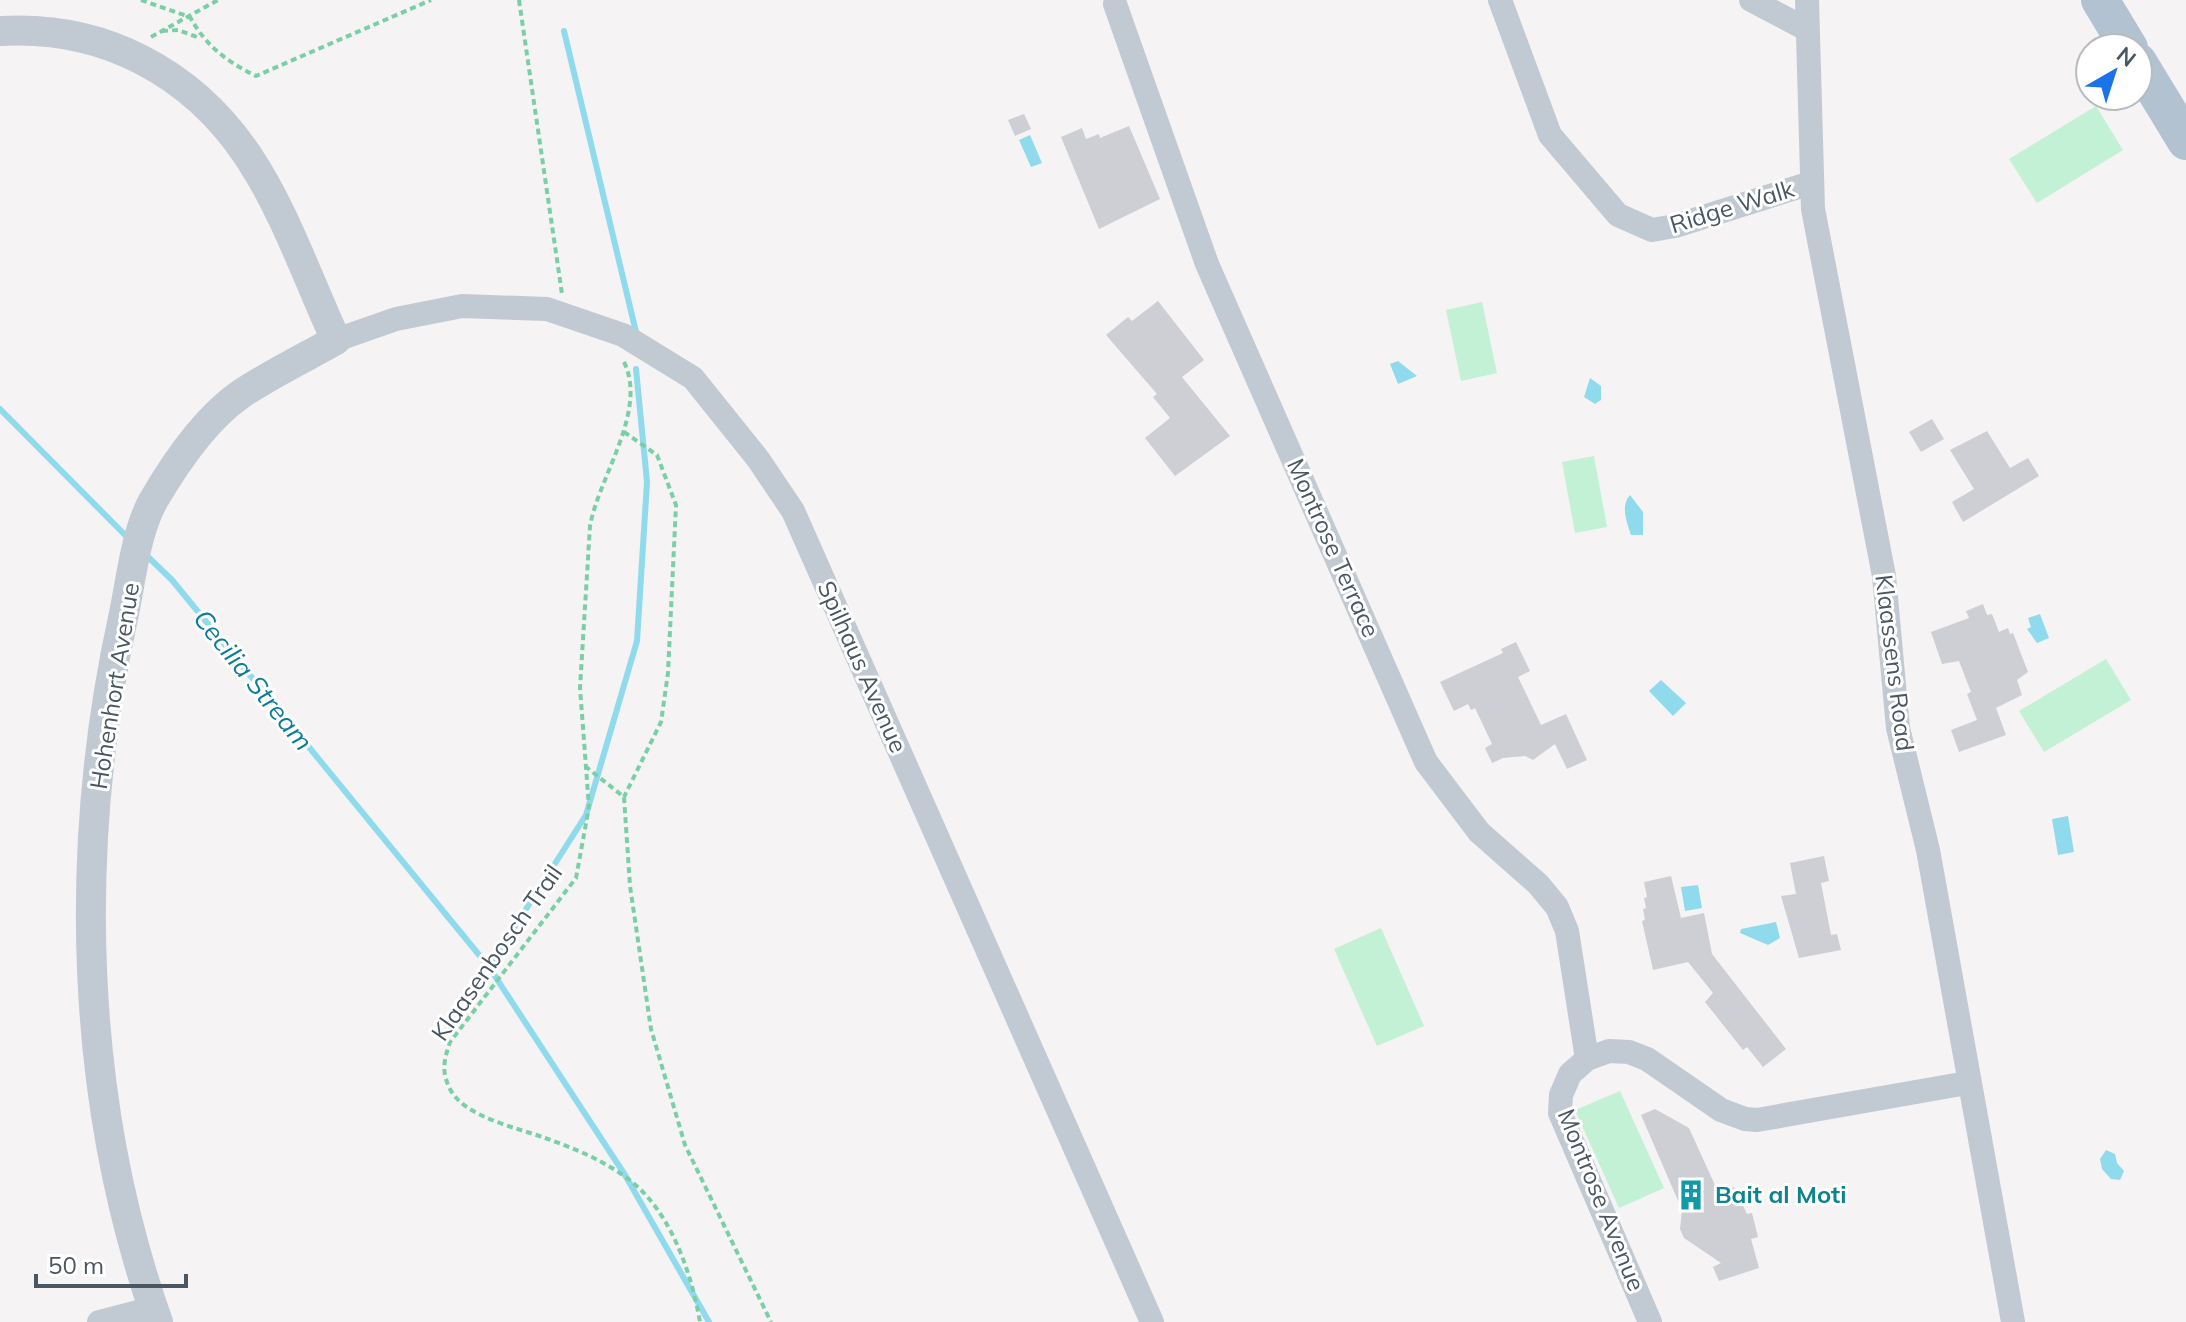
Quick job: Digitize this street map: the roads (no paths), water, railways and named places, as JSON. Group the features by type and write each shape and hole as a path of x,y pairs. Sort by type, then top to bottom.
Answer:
{"main road":[{"path":"2100,0 2119,32"},
{"path":"2154,88 2186,141"}],"street":[{"name":"Ridge Walk","path":"1500,0 1550,135 1618,215 1638,226 1664,228 1811,183"},
{"path":"1751,0 1806,29"},
{"name":"Klaassens Road","path":"1807,0 1811,183 1831,311 1884,576 1898,728 1928,850 1967,1083 2013,1322"},
{"name":"Montrose Terrace","path":"1115,4 1207,264 1426,762 1479,832 1538,884 1563,919 1587,1059"},
{"path":"0,31 59,32 130,53 195,92 238,139 269,191 336,340"},
{"name":"Spilhaus Avenue","path":"336,340 396,319 462,306 547,309 623,335 693,378 758,459 793,511 1152,1322"},
{"name":"Hohenhort Avenue","path":"156,1315 102,1101 92,970 92,865 115,658 137,554 152,504 211,423 241,395 336,340"},
{"path":"1587,1059 1609,1051 1638,1054 1721,1110 1757,1120 1967,1083"},
{"name":"Montrose Avenue","path":"1587,1059 1565,1084 1560,1113 1650,1322"},
{"path":"99,1322 156,1315"}],"water":[{"path":"1030,135 1042,163 1031,167 1019,140"},
{"path":"1398,361 1417,376 1398,384 1390,364"},
{"path":"1590,378 1601,386 1601,400 1595,404 1584,397"},
{"path":"1630,495 1643,512 1643,535 1631,535 1626,520 1625,509"},
{"path":"2040,614 2049,638 2037,643 2027,629 2031,627 2028,618"},
{"path":"1661,680 1686,703 1673,716 1649,691"},
{"path":"2068,816 2074,852 2058,855 2052,819"},
{"path":"1698,885 1702,908 1685,911 1681,887"},
{"path":"1776,922 1780,938 1768,945 1740,933 1741,929"},
{"path":"2106,1150 2115,1154 2117,1163 2124,1171 2120,1180 2111,1179 2102,1169 2100,1159"}],"waterway":[{"path":"564,31 636,332"},
{"path":"636,369 647,482 637,641 586,815 489,967 625,1175 709,1322"},
{"name":"Cecilia Stream","path":"0,409 130,540"},
{"name":"Cecilia Stream","path":"144,553 172,580 489,967"}],"place":[{"name":"Bait al Moti","path":"1691,1195"}]}
